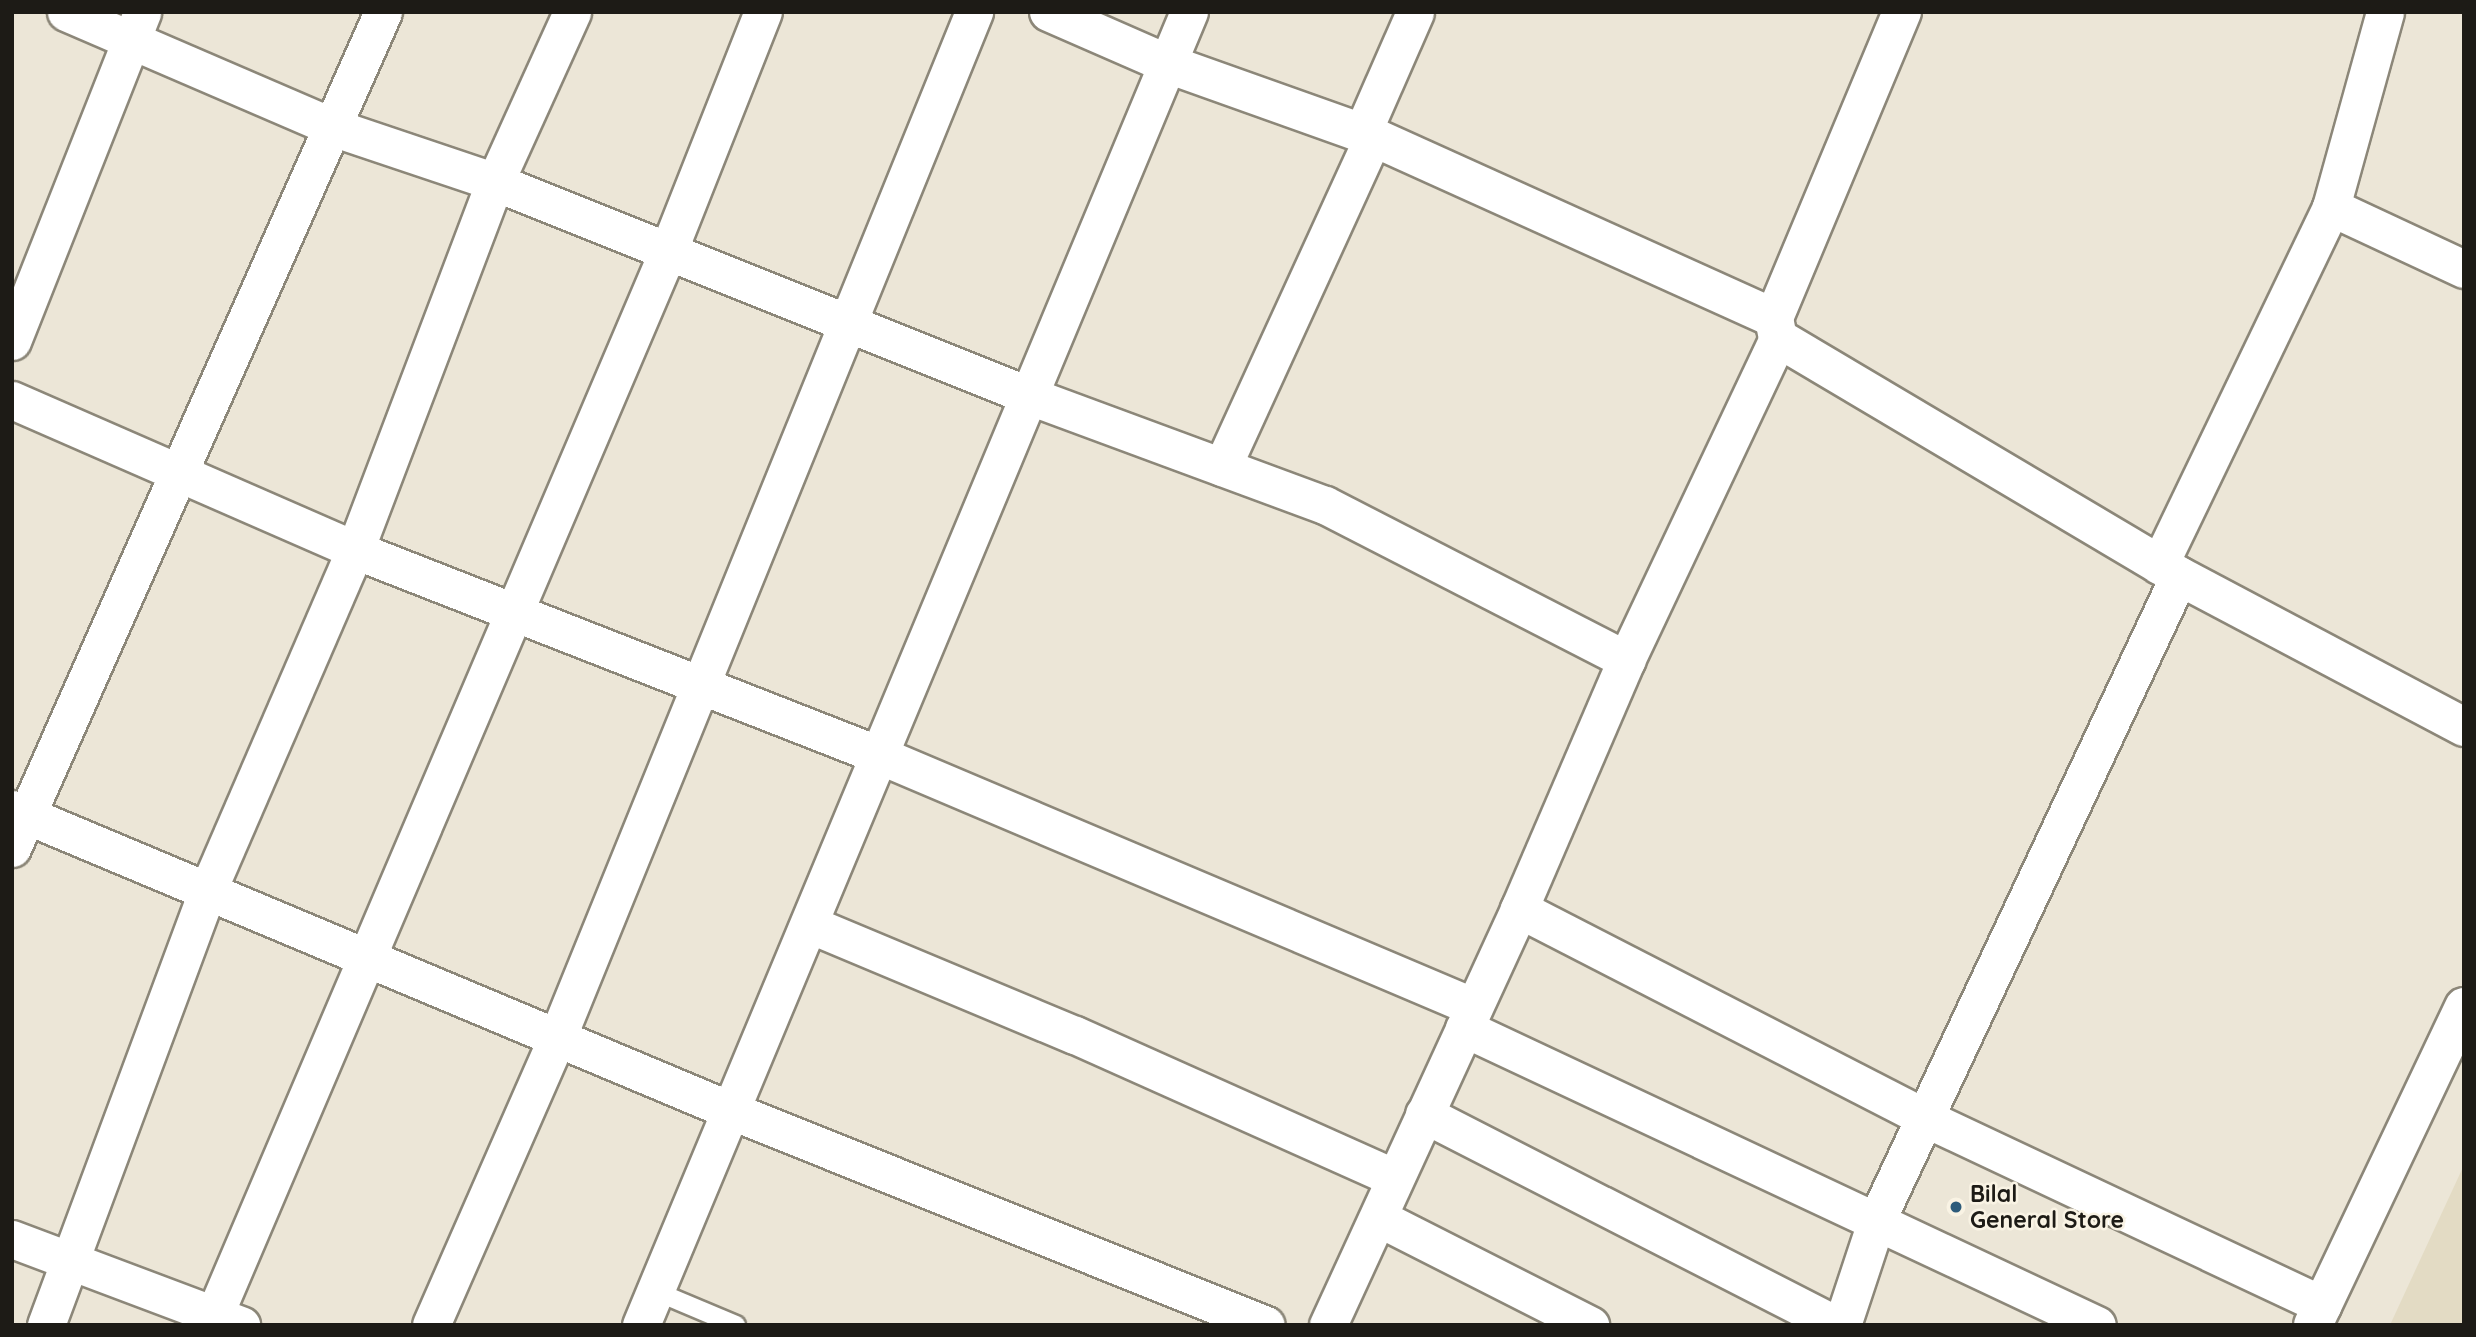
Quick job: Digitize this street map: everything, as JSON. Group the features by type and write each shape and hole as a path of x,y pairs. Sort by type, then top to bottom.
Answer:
{"street":[{"path":"66,12 136,26 335,128 495,182 669,248 1030,396 1325,505 1626,660"},
{"path":"383,12 335,128 175,473 17,824 207,891 732,1111 1266,1325"},
{"path":"46,1325 72,1264 207,891 355,550 495,182 572,12"},
{"path":"12,1239 222,1321 369,957 669,248 763,12"},
{"path":"430,1325 556,1038 974,12"},
{"path":"1049,12 1168,64 1367,135 1776,328 2169,570 2464,727"},
{"path":"641,1325 1189,12"},
{"path":"1222,467 1367,135 1415,12"},
{"path":"1335,1322 1395,1178 1519,909 1626,660 1776,328 1902,12"},
{"path":"1424,1114 1840,1325 1877,1219 1927,1119 2331,207 2385,12"},
{"path":"12,341 136,26"},
{"path":"2331,207 2464,269"},
{"path":"12,400 355,550 700,688 879,755 1469,1018 2097,1325"},
{"path":"1519,909 1927,1119 2318,1315 2464,1007"},
{"path":"810,924 1074,1035 1395,1178"},
{"path":"1379,1218 1590,1325"}],"lane":[{"path":"655,1291 736,1325"}],"shaded area":[{"path":"2464,1165 2464,1325 2390,1325"}],"place":[{"name":"Bilal General Store","path":"1956,1207"}]}
